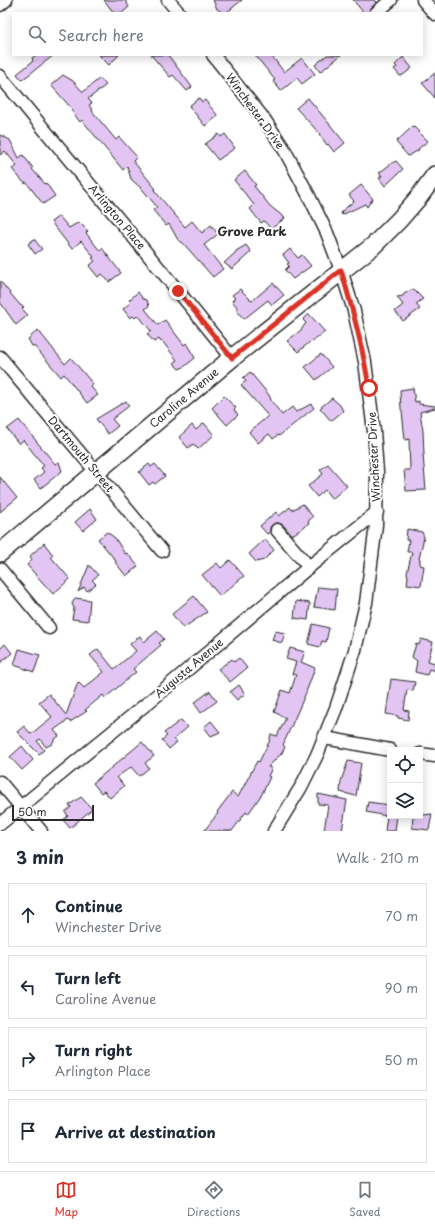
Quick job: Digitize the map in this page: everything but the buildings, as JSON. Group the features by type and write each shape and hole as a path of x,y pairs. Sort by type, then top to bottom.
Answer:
{"street":[{"path":"0,5 6,0"},
{"path":"168,0 178,12"},
{"path":"377,12 391,0"},
{"path":"423,0 435,14"},
{"name":"Winchester Drive","path":"214,56 264,119 284,149 327,233 354,311 369,388 376,458 376,525 366,603 355,650 325,738 301,787 274,831"},
{"name":"Arlington Place","path":"0,76 232,358"},
{"name":"Caroline Avenue","path":"0,553 232,358 373,246 399,220 419,197 435,175"},
{"name":"Dartmouth Street","path":"0,357 162,551"},
{"name":"Augusta Avenue","path":"0,824 377,512"},
{"path":"277,530 309,567"},
{"path":"0,569 49,628"},
{"path":"325,738 387,749"},
{"path":"423,754 435,756"},
{"path":"0,782 41,831"}],"district":[{"name":"Grove Park","path":"252,232"}],"route":[{"path":"178,291 232,358 341,270 354,311 369,388"}]}
